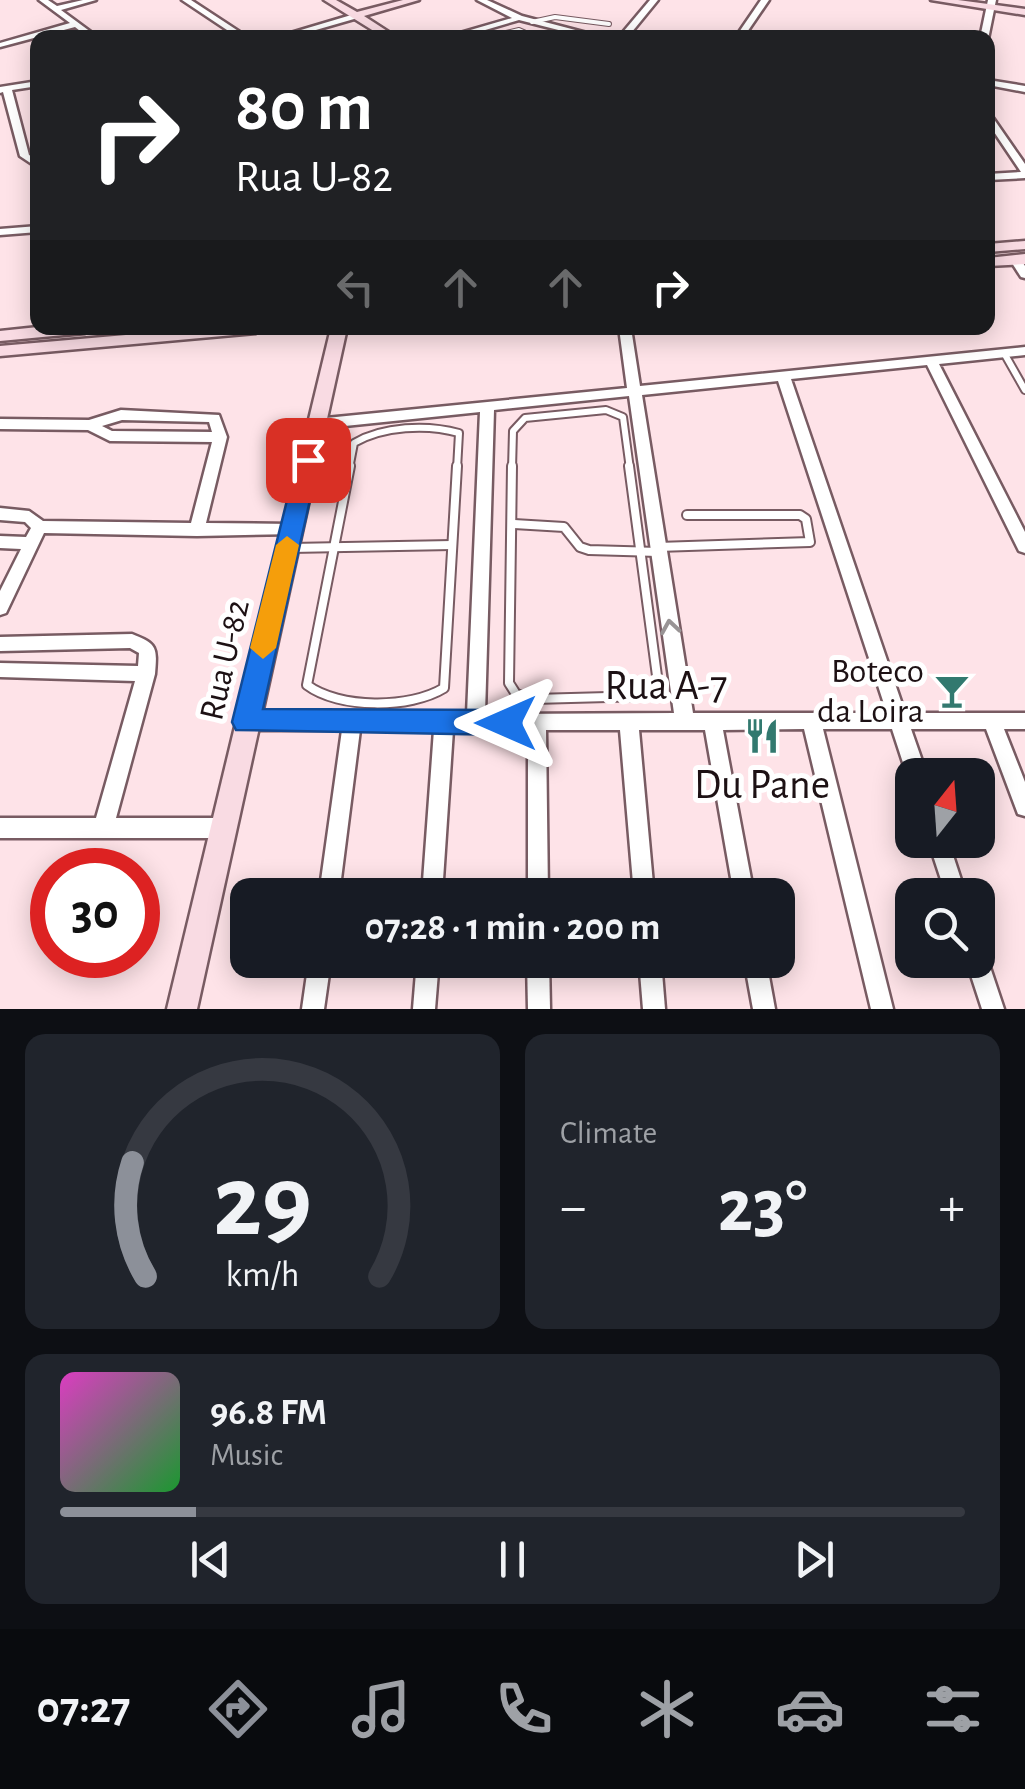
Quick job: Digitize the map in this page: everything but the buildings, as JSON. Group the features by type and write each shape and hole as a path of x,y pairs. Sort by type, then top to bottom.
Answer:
{"street":[{"path":"44,0 84,30"},
{"path":"55,8 92,0"},
{"path":"186,0 232,30"},
{"path":"329,0 380,30"},
{"path":"306,30 414,0"},
{"path":"481,0 519,18 563,30"},
{"path":"629,30 653,0"},
{"path":"745,30 763,0"},
{"path":"936,0 992,4 1025,12"},
{"path":"986,30 992,4"},
{"path":"476,30 519,18"},
{"path":"54,30 76,24"},
{"path":"0,45 30,37"},
{"path":"995,84 1025,89"},
{"path":"30,85 4,90 24,156 30,160"},
{"path":"995,128 1025,173 995,177"},
{"path":"0,232 30,230"},
{"path":"995,247 1025,244"},
{"path":"995,261 1020,259 1025,275"},
{"path":"0,336 30,333"},
{"path":"0,350 133,335"},
{"name":"Rua U-82","path":"182,1009 337,335"},
{"path":"625,335 685,724"},
{"path":"316,424 1025,351"},
{"path":"932,361 1025,548"},
{"path":"783,376 912,758"},
{"path":"476,722 487,406"},
{"path":"0,424 90,425 121,415 206,415 218,423 220,437 197,530"},
{"path":"0,514 29,517 36,535 0,608"},
{"path":"0,542 36,535 197,530 289,539"},
{"path":"0,644 132,640 148,650 146,674 104,827"},
{"path":"0,670 146,674"},
{"name":"Rua A-7","path":"246,722 1025,722"},
{"path":"331,878 352,722"},
{"path":"433,878 444,722"},
{"path":"992,722 1025,807"},
{"path":"536,723 538,878"},
{"path":"629,723 643,878"},
{"path":"714,723 741,878"},
{"path":"812,723 882,1009"},
{"path":"0,828 222,828"},
{"path":"314,1009 318,978"},
{"path":"424,1009 427,978"},
{"path":"538,978 539,1009"},
{"path":"651,978 654,1009"},
{"path":"758,978 764,1009"},
{"path":"983,978 993,1009"}],"lane":[{"path":"532,22 549,17 609,24"},
{"path":"1004,353 1025,390"},
{"path":"616,412 623,417 657,676 654,689 645,696 534,699 516,694 510,683 514,524 516,422 616,412"},
{"path":"440,428 460,433 452,545 444,688 425,701 323,698 307,684 354,443 373,432 440,428"},
{"path":"514,524 564,527 580,547 589,550 639,552 810,542 806,519 800,515 687,515"},
{"path":"289,539 332,547 452,545"}],"slow traffic":[{"path":"263,648 287,545"}],"place":[{"name":"Boteco da Loira","path":"952,691"},
{"name":"Du Pane","path":"762,736"}],"route":[{"path":"308,460 246,722 506,723"}]}
